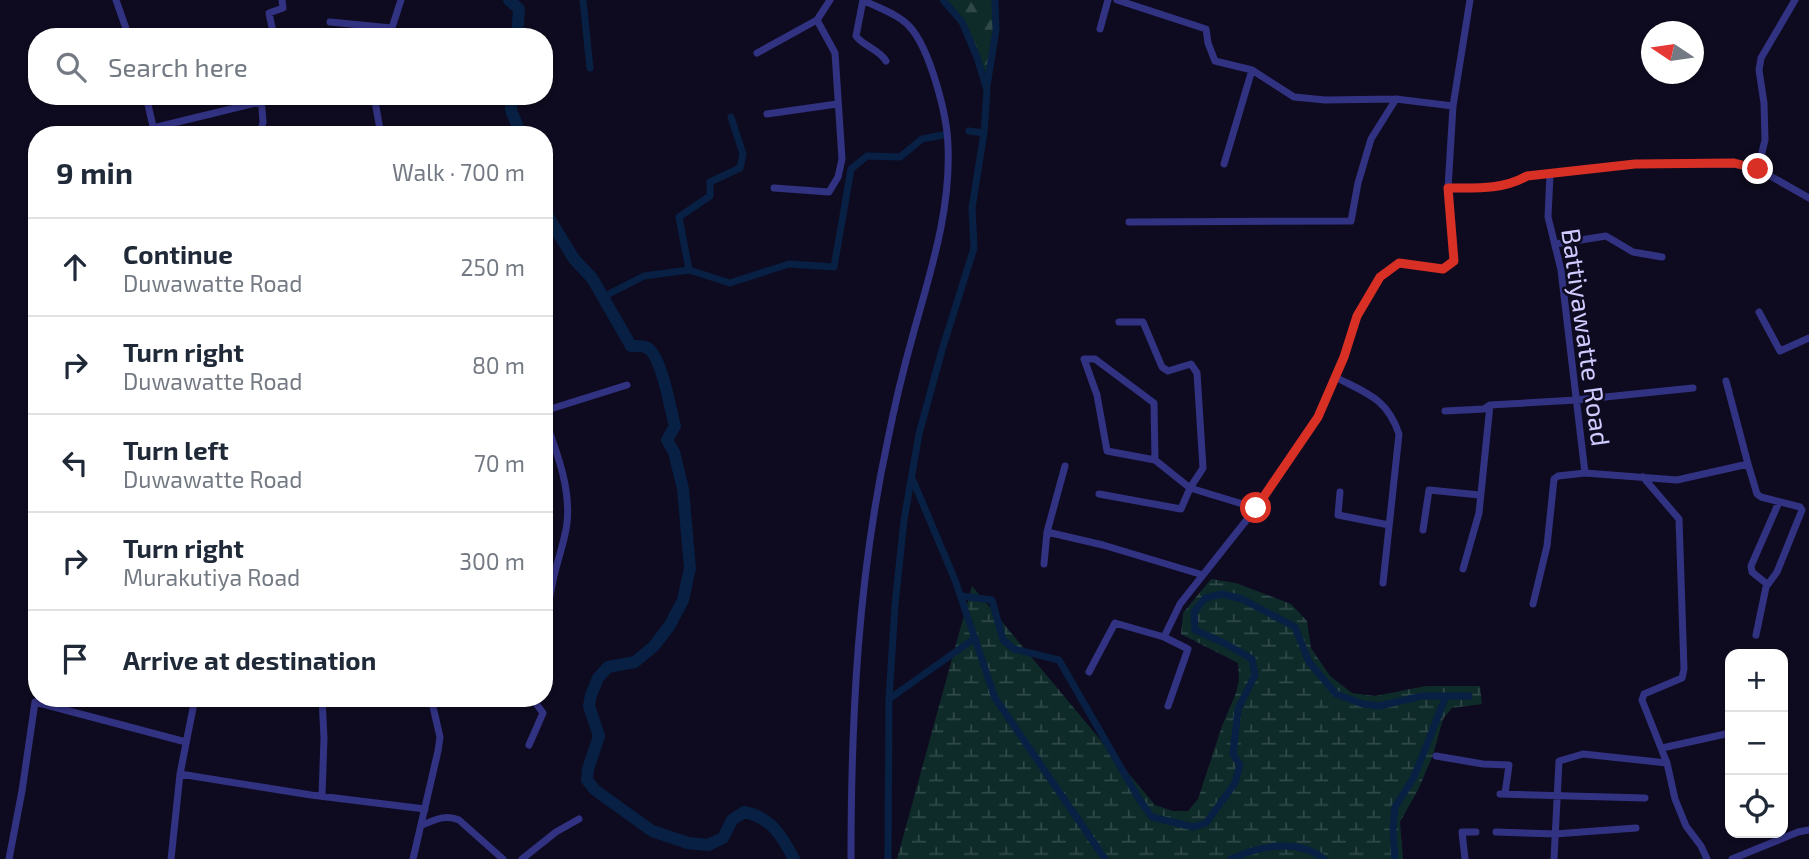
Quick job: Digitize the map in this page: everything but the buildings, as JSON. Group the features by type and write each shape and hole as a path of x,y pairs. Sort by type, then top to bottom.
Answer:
{"street":[{"path":"116,0 126,28"},
{"path":"272,28 270,13 283,8 282,0"},
{"path":"391,28 401,0"},
{"path":"757,53 817,20 830,0"},
{"path":"850,859 851,751 859,625 872,520 905,365 942,222 948,176 948,143 935,79 914,33 901,20 863,0 856,36 881,54 886,61"},
{"path":"1100,29 1108,0"},
{"path":"1117,0 1206,29 1215,61 1252,70 1294,97 1325,100 1396,99 1453,106"},
{"path":"1164,637 1180,604 1256,508 1318,417 1357,316 1380,277 1399,263 1443,269 1454,261 1448,188 1453,106 1471,0"},
{"path":"1758,169 1765,140 1764,103 1759,70 1761,58 1795,0"},
{"path":"774,188 829,192 838,177 842,159 835,53 817,20"},
{"path":"330,22 366,28"},
{"path":"1224,164 1252,70"},
{"path":"1129,222 1351,221 1358,183 1371,139 1396,99"},
{"path":"767,114 837,104"},
{"path":"148,105 153,126"},
{"path":"171,126 240,105"},
{"path":"261,105 261,126"},
{"path":"376,105 379,126"},
{"path":"1448,188 1490,188 1513,184 1527,176 1635,164 1734,163 1758,169 1809,198"},
{"name":"Battiyawatte Road","path":"1533,604 1547,546 1554,479 1585,473 1561,270 1548,217 1550,174"},
{"path":"1555,244 1605,236 1633,252 1662,257"},
{"path":"1759,312 1780,351 1809,338"},
{"path":"1099,494 1181,509 1203,468 1197,373 1191,364 1168,371 1162,368 1143,323 1119,322"},
{"path":"1155,460 1154,403 1095,359 1084,359 1097,395 1107,451 1155,460 1190,488 1256,508"},
{"path":"1335,377 1376,398 1393,415 1399,434 1383,583"},
{"path":"1726,381 1757,494 1800,507 1802,510 1777,572 1767,584 1756,635"},
{"path":"553,408 627,385"},
{"path":"1445,411 1693,388"},
{"path":"1464,569 1479,513 1490,405"},
{"path":"553,443 568,500 567,525 553,581"},
{"path":"1585,473 1677,480 1691,479 1748,464"},
{"path":"1044,564 1047,532 1065,466"},
{"path":"1643,477 1678,519 1684,674 1678,680 1644,694 1642,700 1662,748 1675,799 1686,826 1707,859"},
{"path":"1423,530 1429,491 1480,495"},
{"path":"1340,492 1338,515 1389,525"},
{"path":"1767,584 1752,572 1751,566 1779,502"},
{"path":"1047,532 1103,545 1203,575"},
{"path":"1089,672 1115,622 1164,637 1188,649 1168,706"},
{"path":"9,859 34,707"},
{"path":"54,707 186,742"},
{"path":"171,859 180,774 193,707"},
{"path":"322,707 322,796"},
{"path":"412,859 422,825 440,737 433,707"},
{"path":"529,745 543,713 539,707"},
{"path":"1662,748 1725,734"},
{"path":"1554,859 1559,761 1583,754 1667,763"},
{"path":"1436,756 1483,764 1509,765 1503,794 1645,798"},
{"path":"180,774 322,796 425,808"},
{"path":"422,825 451,816 503,859"},
{"path":"522,859 556,832 579,819"},
{"path":"1496,832 1555,834 1636,828"},
{"path":"1732,859 1748,856 1798,832 1809,830"},
{"path":"1465,859 1462,832 1476,832"}],"green space":[{"path":"946,0 992,0 994,29 987,76 964,20"},
{"path":"1211,579 1236,583 1291,604 1307,621 1311,648 1330,676 1352,693 1375,696 1426,686 1480,686 1482,704 1452,708 1443,719 1433,755 1400,822 1403,859 897,859 972,586 1155,805 1173,811 1188,811 1198,799 1239,679 1238,663 1181,634 1183,613"}],"waterway":[{"path":"509,0 519,9 518,28"},
{"path":"583,0 590,68"},
{"path":"888,859 889,699 904,520 919,434 974,248 972,208 984,133 987,90 962,22 943,0"},
{"path":"987,86 996,30 995,0"},
{"path":"511,105 517,126"},
{"path":"689,270 679,217 710,196 710,182 740,168 743,154 731,117"},
{"path":"969,131 984,133"},
{"path":"603,297 644,276 689,270 730,283 789,264 834,267 851,169 867,156 900,157 922,139 943,135"},
{"path":"553,225 574,259 592,278 631,346 649,349 659,366 675,426 667,440 674,452 683,489 690,568 683,600 670,625 654,646 635,662 608,667 598,678 589,706 599,736 587,780 595,790 652,831 688,843 708,845 723,838 732,820 744,812 762,818 775,829 794,859"},
{"path":"912,478 955,580 995,698 1105,859"},
{"path":"961,596 992,600 1003,640 1014,649 1059,660 1152,817 1193,827 1206,823 1235,783 1240,765 1233,754 1238,709 1255,675 1252,659 1195,630 1194,612 1205,598 1222,594 1242,599 1295,627 1309,662 1336,694 1363,704 1379,706 1422,696 1469,696"},
{"path":"889,699 975,638"},
{"path":"1395,859 1395,807 1414,777 1446,696"},
{"path":"1231,859 1278,846 1302,848 1324,859"}],"route":[{"path":"1256,508 1318,417 1344,357 1357,316 1380,277 1399,263 1443,269 1454,261 1448,188 1490,188 1513,184 1527,176 1635,164 1734,163 1758,169"}]}
